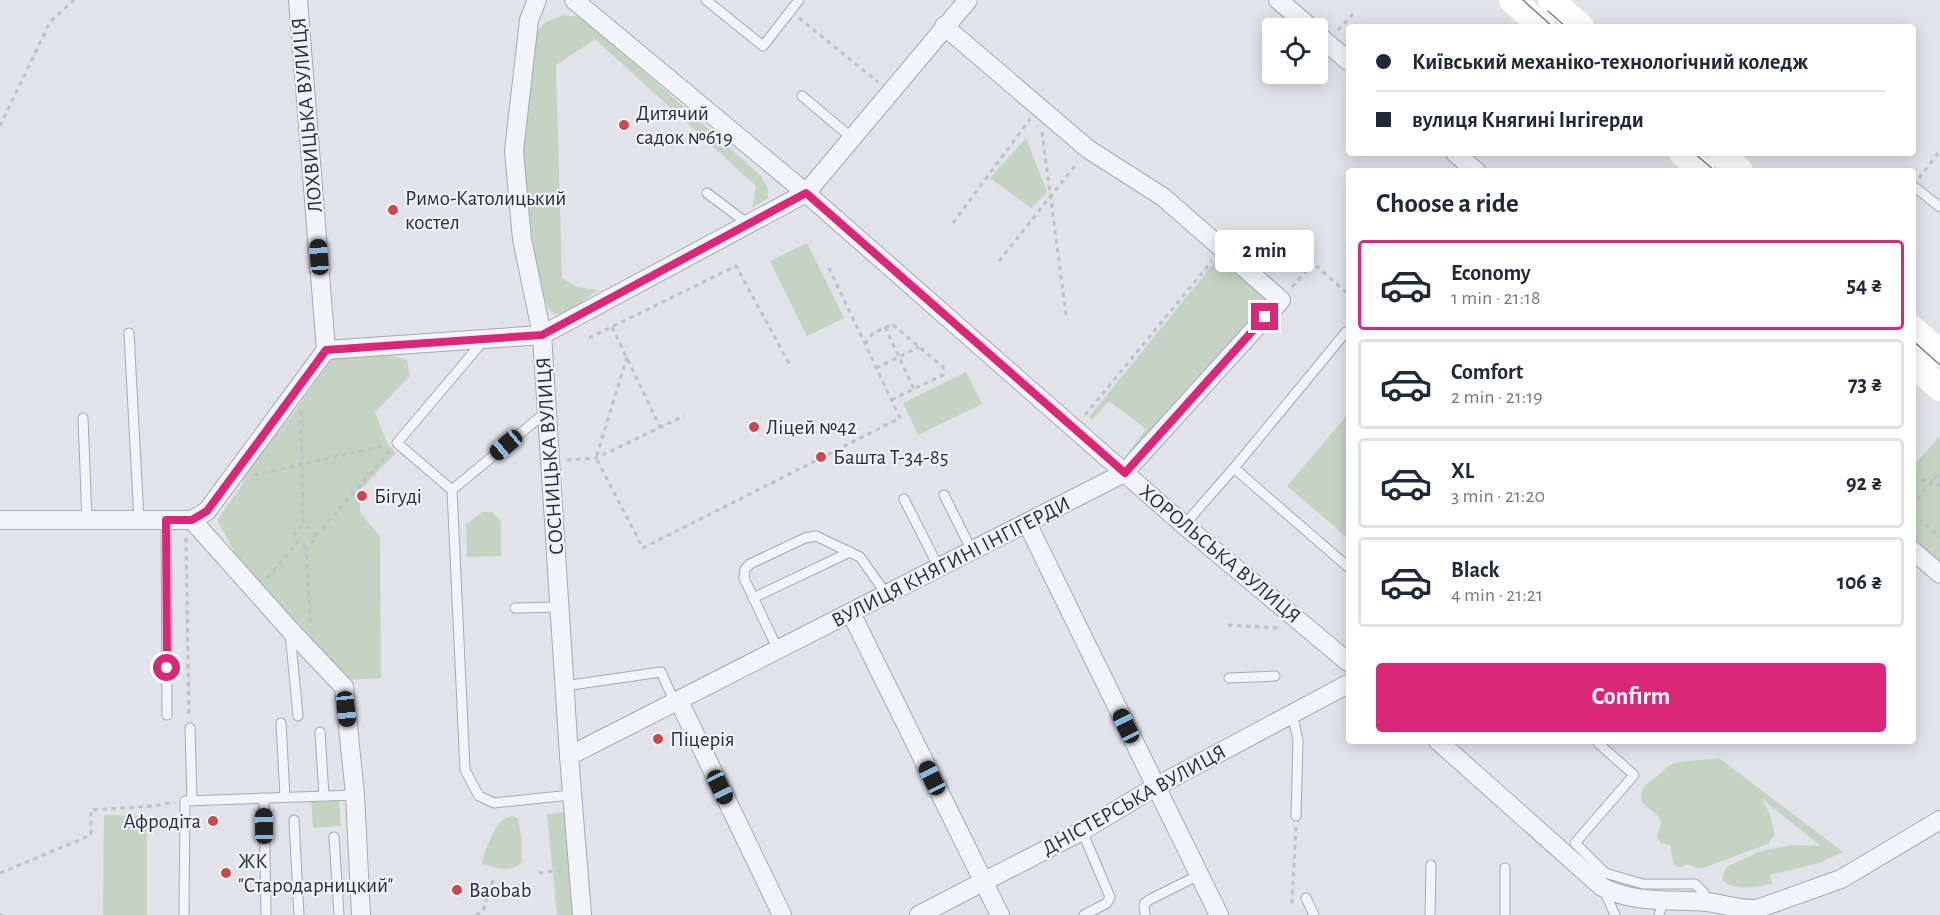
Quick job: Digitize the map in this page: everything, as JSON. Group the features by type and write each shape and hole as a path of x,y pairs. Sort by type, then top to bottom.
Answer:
{"street":[{"name":"ЛОХВИЦЬКА ВУЛИЦЯ","path":"298,0 326,350"},
{"name":"СОСНИЦЬКА ВУЛИЦЯ","path":"537,0 529,20 514,151 522,239 542,335 568,756 582,915"},
{"name":"ХОРОЛЬСЬКА ВУЛИЦЯ","path":"574,0 806,193 1184,525 1346,660"},
{"path":"0,520 189,520 207,511 326,350 542,335 806,193 968,0"},
{"path":"1278,0 1299,18"},
{"path":"1512,0 1539,24"},
{"path":"1551,0 1578,24"},
{"path":"944,27 1088,149 1163,197 1281,300"},
{"path":"1328,43 1346,59"},
{"path":"1458,156 1472,168"},
{"path":"1685,156 1699,168"},
{"path":"1723,156 1737,168"},
{"name":"ВУЛИЦЯ КНЯГИНІ ІНГІГЕРДИ","path":"568,756 1125,473 1281,300"},
{"path":"1916,332 1940,354"},
{"path":"1916,367 1940,388"},
{"path":"189,520 344,687 355,795 361,915"},
{"path":"1027,523 1219,915"},
{"path":"1916,553 1940,574"},
{"path":"851,613 1000,915"},
{"name":"ДНІСТЕРСЬКА ВУЛИЦЯ","path":"919,915 1082,831 1155,787 1346,685"},
{"path":"677,702 782,915"},
{"path":"1441,744 1602,887 1618,895 1661,908 1706,902 1742,912 1757,909 1840,879 1940,820"}],"lane":[{"path":"706,0 762,46 799,0"},
{"path":"802,96 852,138"},
{"path":"1916,187 1940,207"},
{"path":"707,193 748,224"},
{"path":"1184,525 1346,332"},
{"path":"129,333 139,520"},
{"path":"484,340 397,443 452,490 465,770 479,796 494,803 571,795"},
{"path":"452,490 548,411"},
{"path":"83,418 87,520"},
{"path":"1234,468 1346,565"},
{"path":"944,495 972,551"},
{"path":"904,499 939,568"},
{"path":"166,520 167,715"},
{"path":"778,651 743,573 750,564 810,536 822,538 860,557 887,595"},
{"path":"753,598 850,552"},
{"path":"515,608 559,607"},
{"path":"290,630 298,716"},
{"path":"564,686 661,672 677,702"},
{"path":"1229,678 1275,676"},
{"path":"1292,714 1298,741 1296,816"},
{"path":"281,723 285,797"},
{"path":"184,915 190,728"},
{"path":"320,732 324,796"},
{"path":"1599,744 1634,775 1575,843 1605,873 1643,884 1695,884 1704,893 1706,902"},
{"path":"188,800 355,795"},
{"path":"264,798 266,915"},
{"path":"294,820 299,915"},
{"path":"1082,831 1110,897 1107,903 1084,915"},
{"path":"334,837 339,915"},
{"path":"1430,915 1431,865"},
{"path":"1505,868 1505,915"},
{"path":"1145,915 1144,904 1149,900 1199,874"},
{"path":"1602,887 1615,915"},
{"path":"1306,898 1314,915"}],"path":[{"path":"0,126 50,22 75,0"},
{"path":"790,10 891,93"},
{"path":"1328,33 1353,14"},
{"path":"1038,107 1052,196 1066,315"},
{"path":"953,223 1038,107"},
{"path":"999,261 1088,149"},
{"path":"1916,180 1940,151"},
{"path":"1074,429 1222,248"},
{"path":"1281,300 1313,263 1346,292"},
{"path":"589,338 736,266 790,365"},
{"path":"627,357 596,458 643,548 900,418 829,268"},
{"path":"865,344 872,334 892,324 943,367 943,375 891,400"},
{"path":"612,327 660,427"},
{"path":"885,327 914,389"},
{"path":"876,368 920,347"},
{"path":"300,386 303,526"},
{"path":"567,460 596,458 684,416"},
{"path":"229,480 397,443"},
{"path":"303,526 295,532 294,538 297,543 306,546 312,543 397,443"},
{"path":"1916,501 1940,472"},
{"path":"1916,481 1934,480 1940,486"},
{"path":"1916,516 1940,537"},
{"path":"189,520 190,728"},
{"path":"303,526 313,530 315,537"},
{"path":"256,592 297,543"},
{"path":"306,546 313,654"},
{"path":"1228,625 1279,628"},
{"path":"0,873 91,835 91,810 153,806 188,800"},
{"path":"1296,816 1292,902 1306,898"},
{"path":"539,873 579,869"},
{"path":"476,915 483,911 494,877"}],"green space":[{"path":"563,15 581,17 594,27 761,176 768,189 768,198 752,208 756,186 595,39 556,65 562,278 577,287 598,290 564,315 554,314 548,308 532,260 521,160 537,31 546,22"},
{"path":"1026,138 1047,192 1031,208 990,178"},
{"path":"807,243 844,318 807,336 770,261"},
{"path":"1222,253 1273,298 1131,460 1126,456 1146,429 1109,401 1092,420 1089,417"},
{"path":"381,353 407,360 410,376 375,412 387,443 396,453 360,490 360,513 380,536 381,678 351,680 343,673 334,671 246,573 217,520 243,484 242,477 295,411 333,357"},
{"path":"966,372 982,404 918,435 903,403"},
{"path":"1346,416 1346,536 1287,486"},
{"path":"1940,436 1940,561 1916,541 1916,463"},
{"path":"482,512 492,512 501,521 501,556 467,557 466,525"},
{"path":"1719,758 1843,852 1819,863 1770,875 1772,884 1745,888 1726,883 1722,879 1726,867 1761,851 1792,845 1821,846 1761,798 1769,812 1775,834 1768,844 1703,868 1687,864 1677,867 1673,862 1670,845 1661,843 1657,837 1661,822 1658,816 1642,802 1642,792 1646,785 1672,764"},
{"path":"339,801 341,826 313,828 311,802"},
{"path":"569,812 579,915 557,915 547,814"},
{"path":"104,815 147,816 147,915 103,915"},
{"path":"512,816 518,818 522,840 522,862 508,869 482,864 496,828 504,819"}],"tram line":[{"path":"1523,0 1550,24"},
{"path":"1548,11 1563,24"},
{"path":"1698,156 1712,168"},
{"path":"1916,344 1940,365"}],"place":[{"name":"Дитячий садок №619","path":"624,125"},
{"name":"Римо-Католицький костел","path":"393,210"},
{"name":"Ліцей №42","path":"754,427"},
{"name":"Башта Т-34-85","path":"821,457"},
{"name":"Бігуді","path":"362,496"},
{"name":"Піцерія","path":"658,739"},
{"name":"Афродіта","path":"213,821"},
{"name":"ЖК \"Стародарницкий\"","path":"226,873"},
{"name":"Baobab","path":"457,890"}],"route":[{"path":"167,668 166,520 192,520 207,511 326,350 542,335 806,193 1125,473 1265,317"}]}
